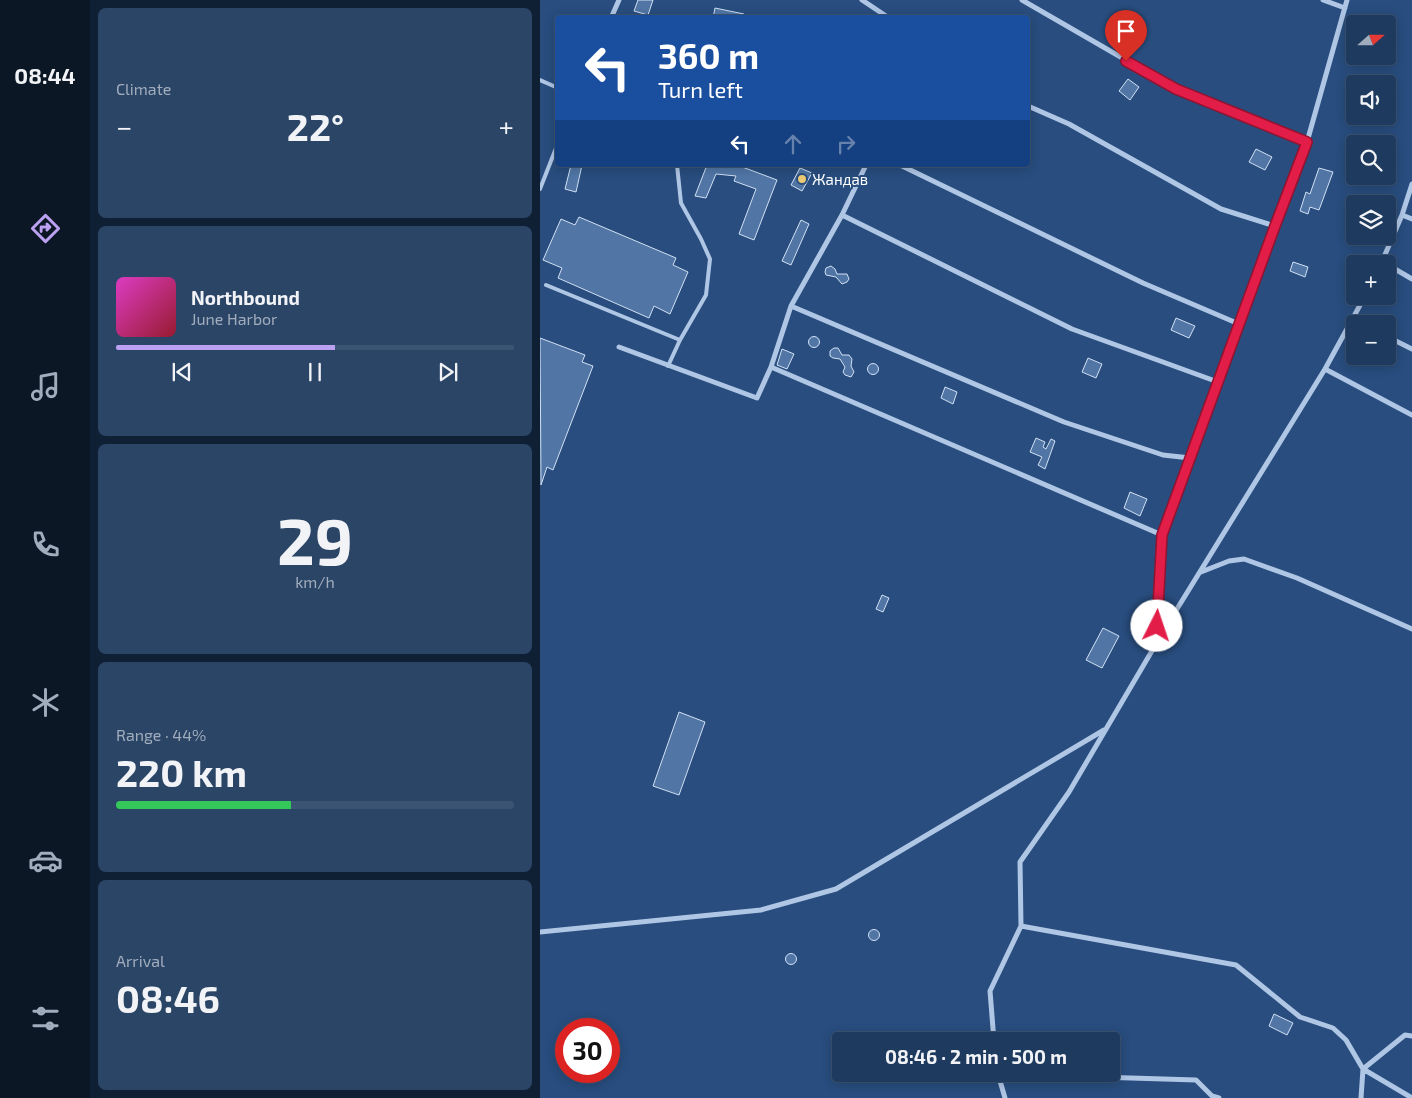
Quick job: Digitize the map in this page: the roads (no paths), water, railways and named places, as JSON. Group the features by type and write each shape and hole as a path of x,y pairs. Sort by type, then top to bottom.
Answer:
{"street":[{"path":"612,15 619,0"},
{"path":"862,0 884,15"},
{"path":"1022,0 1176,89 1307,142"},
{"path":"1324,0 1345,8"},
{"path":"1156,644 1162,535 1307,142 1347,0"},
{"path":"1030,107 1069,124 1221,209 1275,226"},
{"path":"618,347 756,398 771,367 791,306 842,215 865,167"},
{"path":"904,167 1142,283 1239,324"},
{"path":"1387,255 1412,184"},
{"path":"842,215 1072,329 1218,382"},
{"path":"1402,215 1412,219"},
{"path":"1396,270 1412,279"},
{"path":"791,306 1064,422 1163,455 1190,458"},
{"path":"993,1032 990,991 1021,926 1020,862 1069,792 1156,644 1346,336"},
{"path":"1396,342 1412,349"},
{"path":"771,367 1162,535"},
{"path":"1325,369 1412,415"},
{"path":"1200,572 1229,561 1244,559 1297,578 1412,629"},
{"path":"540,932 761,910 836,889 1106,728"},
{"path":"1021,926 1236,965 1300,1017 1333,1028 1346,1040 1363,1069 1412,1098"},
{"path":"1361,1098 1363,1069 1405,1035 1412,1036"},
{"path":"1120,1078 1196,1080 1212,1096 1219,1098"},
{"path":"1000,1082 1005,1098"}],"lane":[{"path":"540,80 555,87"},
{"path":"540,189 555,151"},
{"path":"668,366 680,340 706,295 710,259 681,203 677,167"},
{"path":"546,285 680,340"}],"place":[{"name":"Жандав","path":"802,179"}]}
